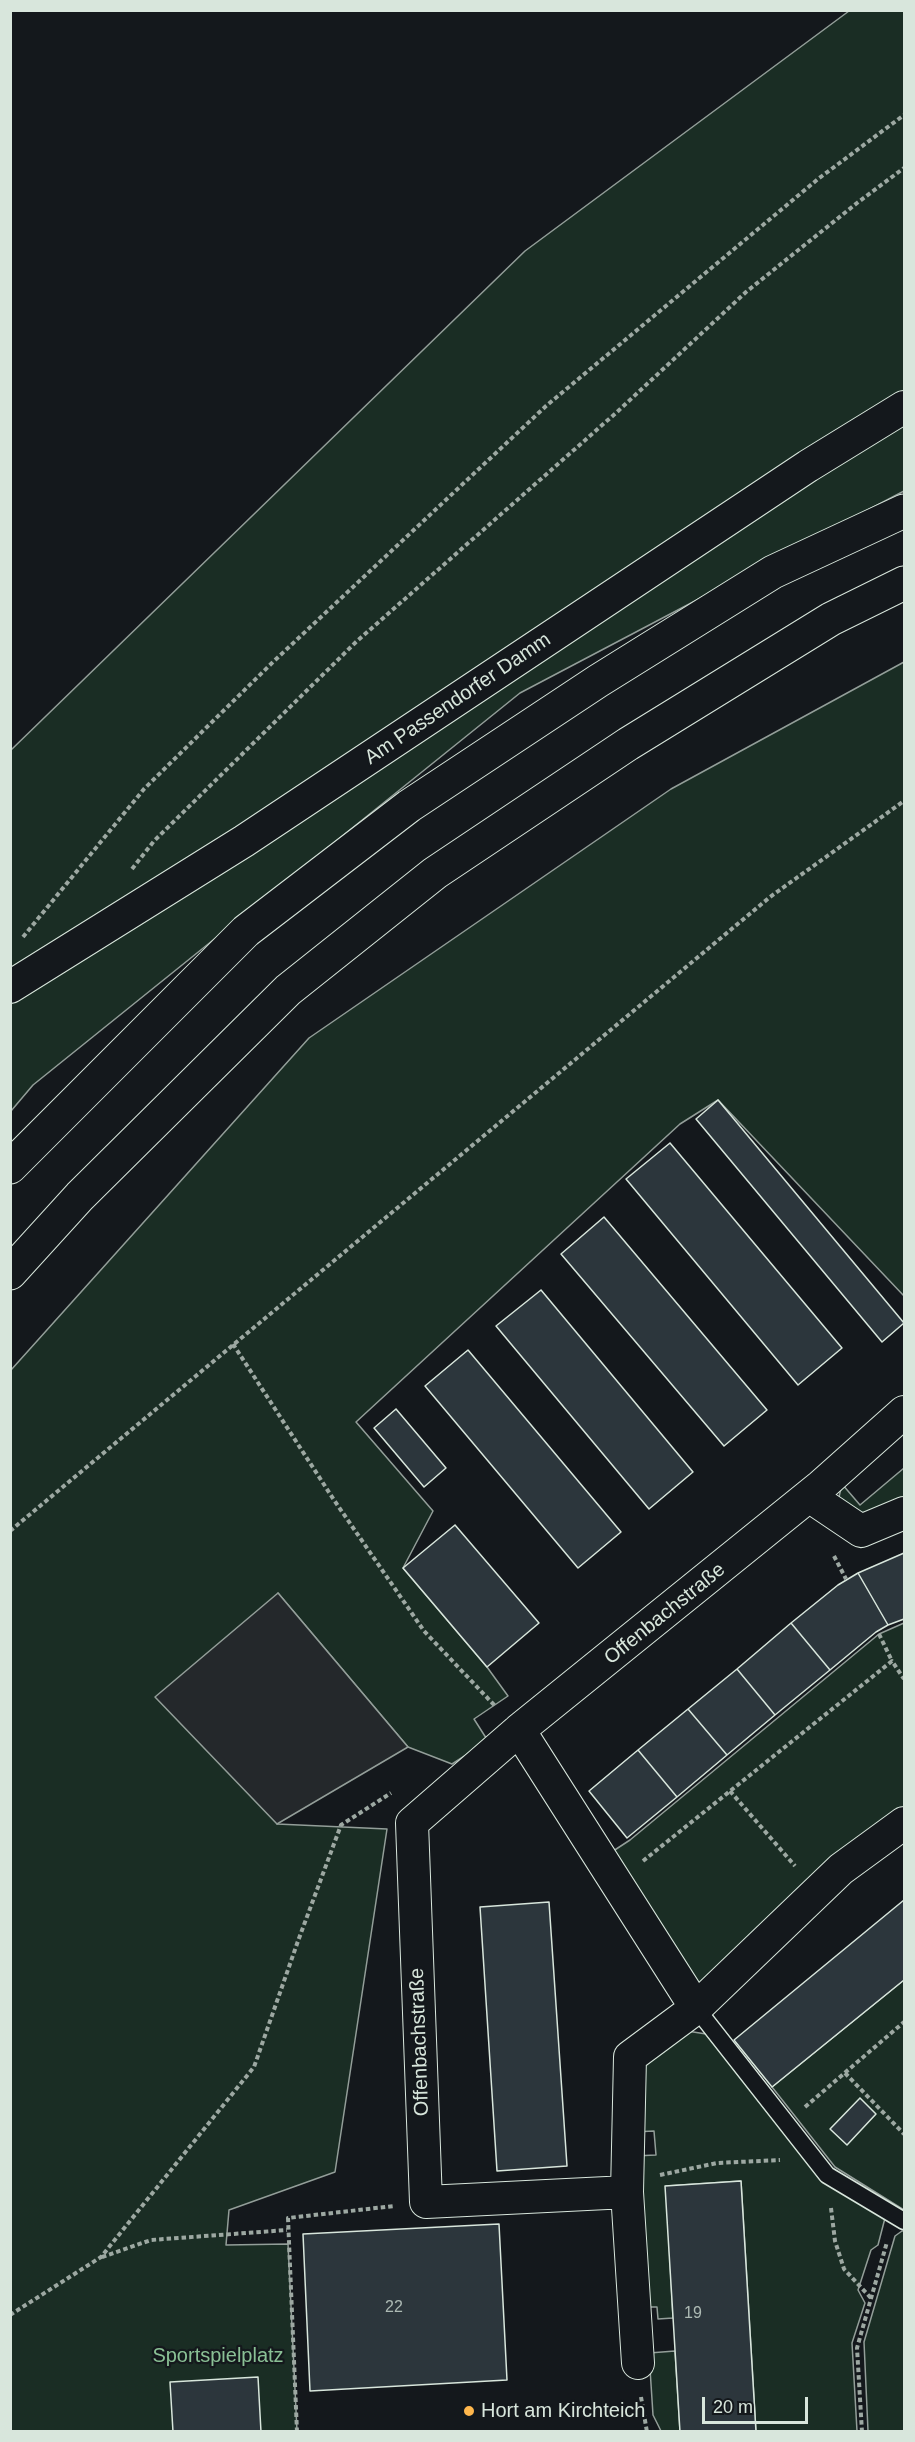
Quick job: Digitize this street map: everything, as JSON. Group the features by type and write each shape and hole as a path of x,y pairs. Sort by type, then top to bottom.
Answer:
{"highway":[{"path":"10,1167 246,931 409,806 598,681 773,572 904,511"},
{"path":"10,1273 80,1196 288,990 435,873 638,737 831,619 904,583"}],"street":[{"name":"Am Passendorfer Damm","path":"10,987 244,841 808,466 904,407"},
{"name":"Offenbachstraße","path":"426,2202 412,1823 519,1730 809,1496 904,1412"},
{"path":"809,1496 861,1531 904,1513"},
{"path":"519,1730 696,2008"},
{"path":"638,2363 627,2186 630,2057 696,2008 841,1869 904,1823"},
{"path":"426,2202 627,2186"}],"lane":[{"path":"696,2008 827,2175 899,2218"}],"path":[{"path":"18,944 144,789 273,662 546,406 818,179 904,115"},
{"path":"128,874 154,841 356,642 617,412 746,292 904,168"},
{"path":"10,1531 770,897 904,801"},
{"path":"233,1344 334,1500 424,1631 519,1730"},
{"path":"879,1634 904,1679"},
{"path":"616,1883 892,1661"},
{"path":"102,2257 254,2067 341,1826 397,1789"},
{"path":"730,1791 817,1892"},
{"path":"786,2123 904,2022"},
{"path":"845,2073 904,2134"},
{"path":"627,2186 717,2163 813,2158"},
{"path":"827,2175 835,2241 844,2269 871,2298"},
{"path":"297,2432 288,2218 426,2202"},
{"path":"862,2432 857,2348 871,2298 899,2218"},
{"path":"10,2315 102,2257 151,2240 287,2230"}],"green space":[{"path":"849,11 904,11 904,491 520,693 33,1085 11,1111 11,750 525,251"},
{"name":"Sportspielplatz","path":"904,662 904,1296 718,1100 680,1124 356,1422 433,1511 403,1568 487,1667 508,1696 474,1719 488,1741 452,1764 408,1747 278,1593 277,1824 387,1829 335,2172 229,2210 226,2245 288,2244 297,2431 11,2432 11,1370 309,1038 671,789"},
{"path":"904,1468 904,1498 869,1512 860,1513 844,1505 839,1497 842,1484 860,1505"},
{"path":"904,1623 904,1823 696,2008 601,1859 630,1840 879,1634"},
{"path":"904,1980 904,2210 835,2167 772,2087"},
{"path":"687,2031 706,2034 803,2151 885,2218 878,2245 871,2250 858,2290 865,2303 852,2343 857,2431 756,2431 741,2181 666,2186 673,2318 658,2319 657,2307 644,2307 634,2156 656,2155 654,2131 633,2132 633,2083 651,2057"},
{"path":"904,2231 904,2431 868,2431 864,2342 895,2236"},
{"path":"675,2351 680,2431 661,2431 653,2415 649,2353"}],"shaded area":[{"path":"278,1593 408,1747 277,1824 155,1697"}],"building":[{"path":"718,1100 904,1323 882,1342 696,1119"},
{"path":"670,1143 842,1348 798,1385 626,1179"},
{"path":"604,1217 767,1410 724,1446 561,1254"},
{"path":"541,1290 693,1472 649,1509 496,1326"},
{"path":"468,1350 621,1532 578,1568 425,1386"},
{"path":"396,1409 446,1468 424,1487 374,1428"},
{"path":"455,1525 539,1623 487,1667 403,1568"},
{"path":"904,1553 904,1619 888,1625 858,1573"},
{"path":"858,1573 888,1625 876,1632 830,1670 791,1623 838,1585"},
{"path":"791,1623 830,1670 775,1715 737,1669"},
{"path":"737,1669 775,1715 727,1755 688,1709"},
{"path":"688,1709 727,1755 677,1797 638,1750"},
{"path":"638,1750 677,1797 627,1838 589,1791"},
{"path":"904,1900 904,1980 772,2087 734,2040"},
{"path":"549,1902 567,2166 497,2171 480,1907"},
{"path":"860,2098 876,2114 847,2145 830,2129"},
{"path":"741,2181 756,2432 680,2432 665,2186"},
{"path":"499,2224 507,2380 310,2391 303,2234"},
{"path":"258,2377 261,2432 173,2432 170,2382"}],"place":[{"name":"Hort am Kirchteich","path":"469,2411"}]}
